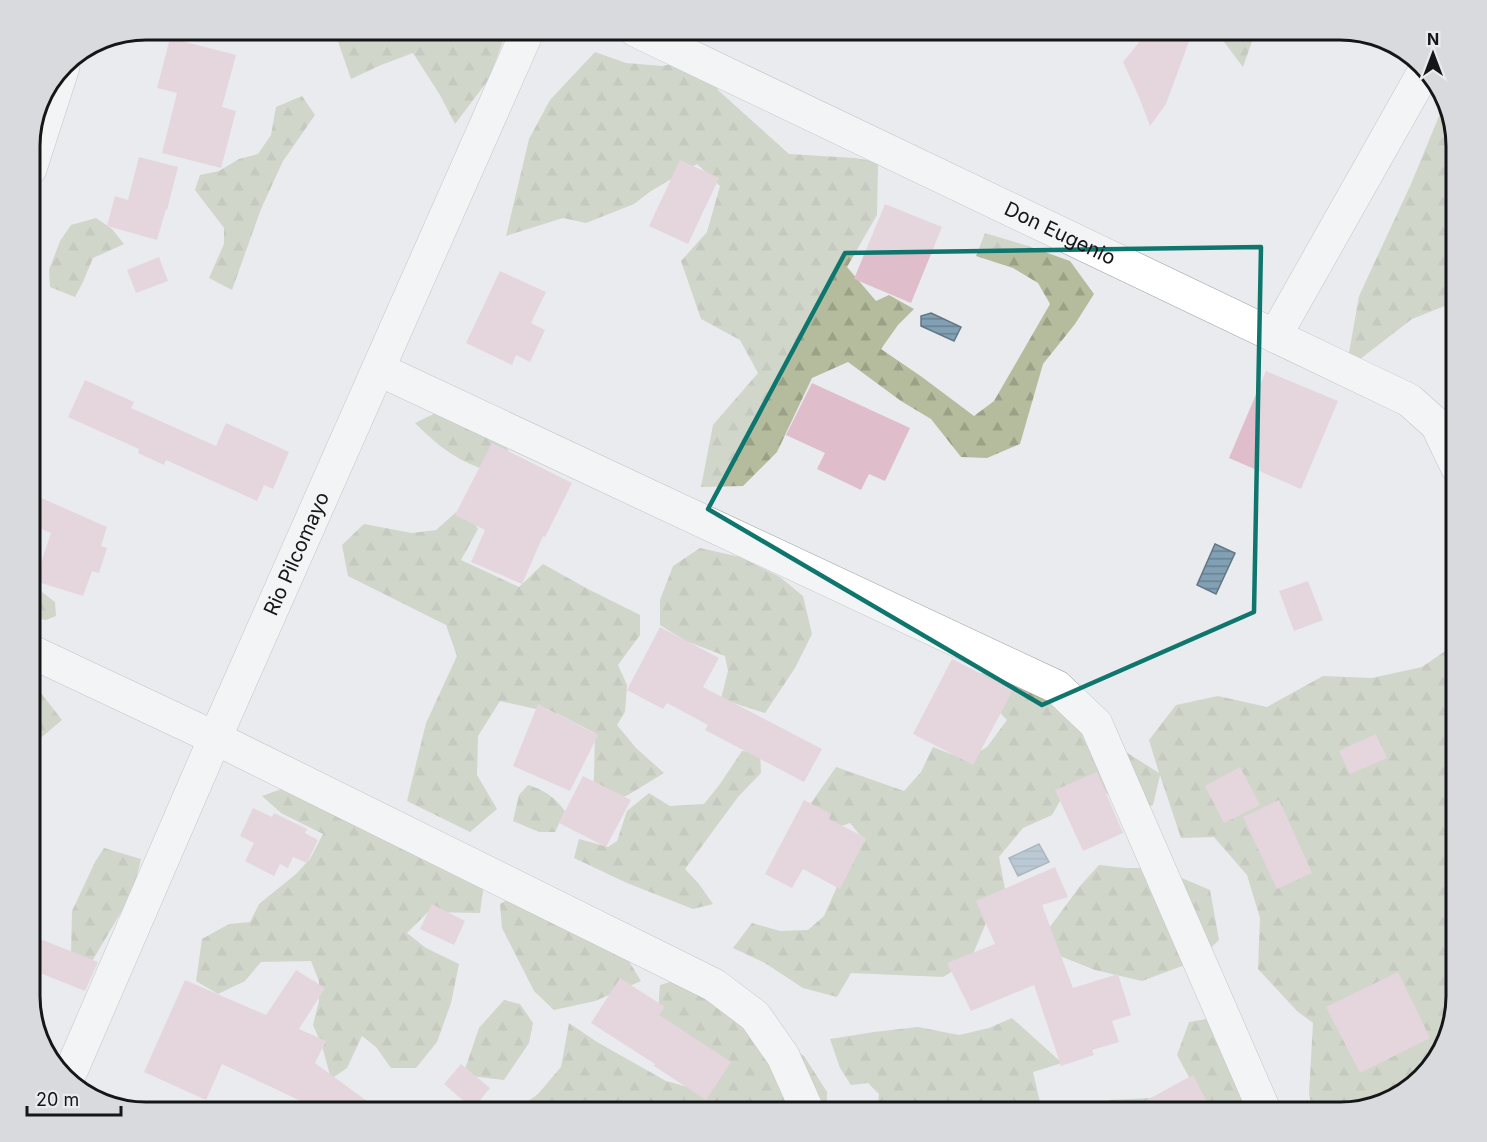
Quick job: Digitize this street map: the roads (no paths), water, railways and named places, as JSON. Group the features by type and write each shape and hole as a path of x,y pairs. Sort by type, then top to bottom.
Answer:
{"street":[{"name":"Rio Pilcomayo","path":"72,1070 215,738 524,40"},
{"name":"Don Eugenio","path":"656,40 1409,400 1437,425 1446,444"},
{"path":"1275,336 1417,84"},
{"path":"42,131 54,96"},
{"path":"378,369 1057,687 1096,724 1261,1102"},
{"path":"41,656 215,738 714,985 755,1016 783,1056 804,1102"}],"water":[{"path":"931,313 961,327 954,341 921,326 921,316"},
{"path":"1215,544 1235,553 1216,594 1197,585"},
{"path":"1039,844 1049,862 1018,876 1009,858"}]}
